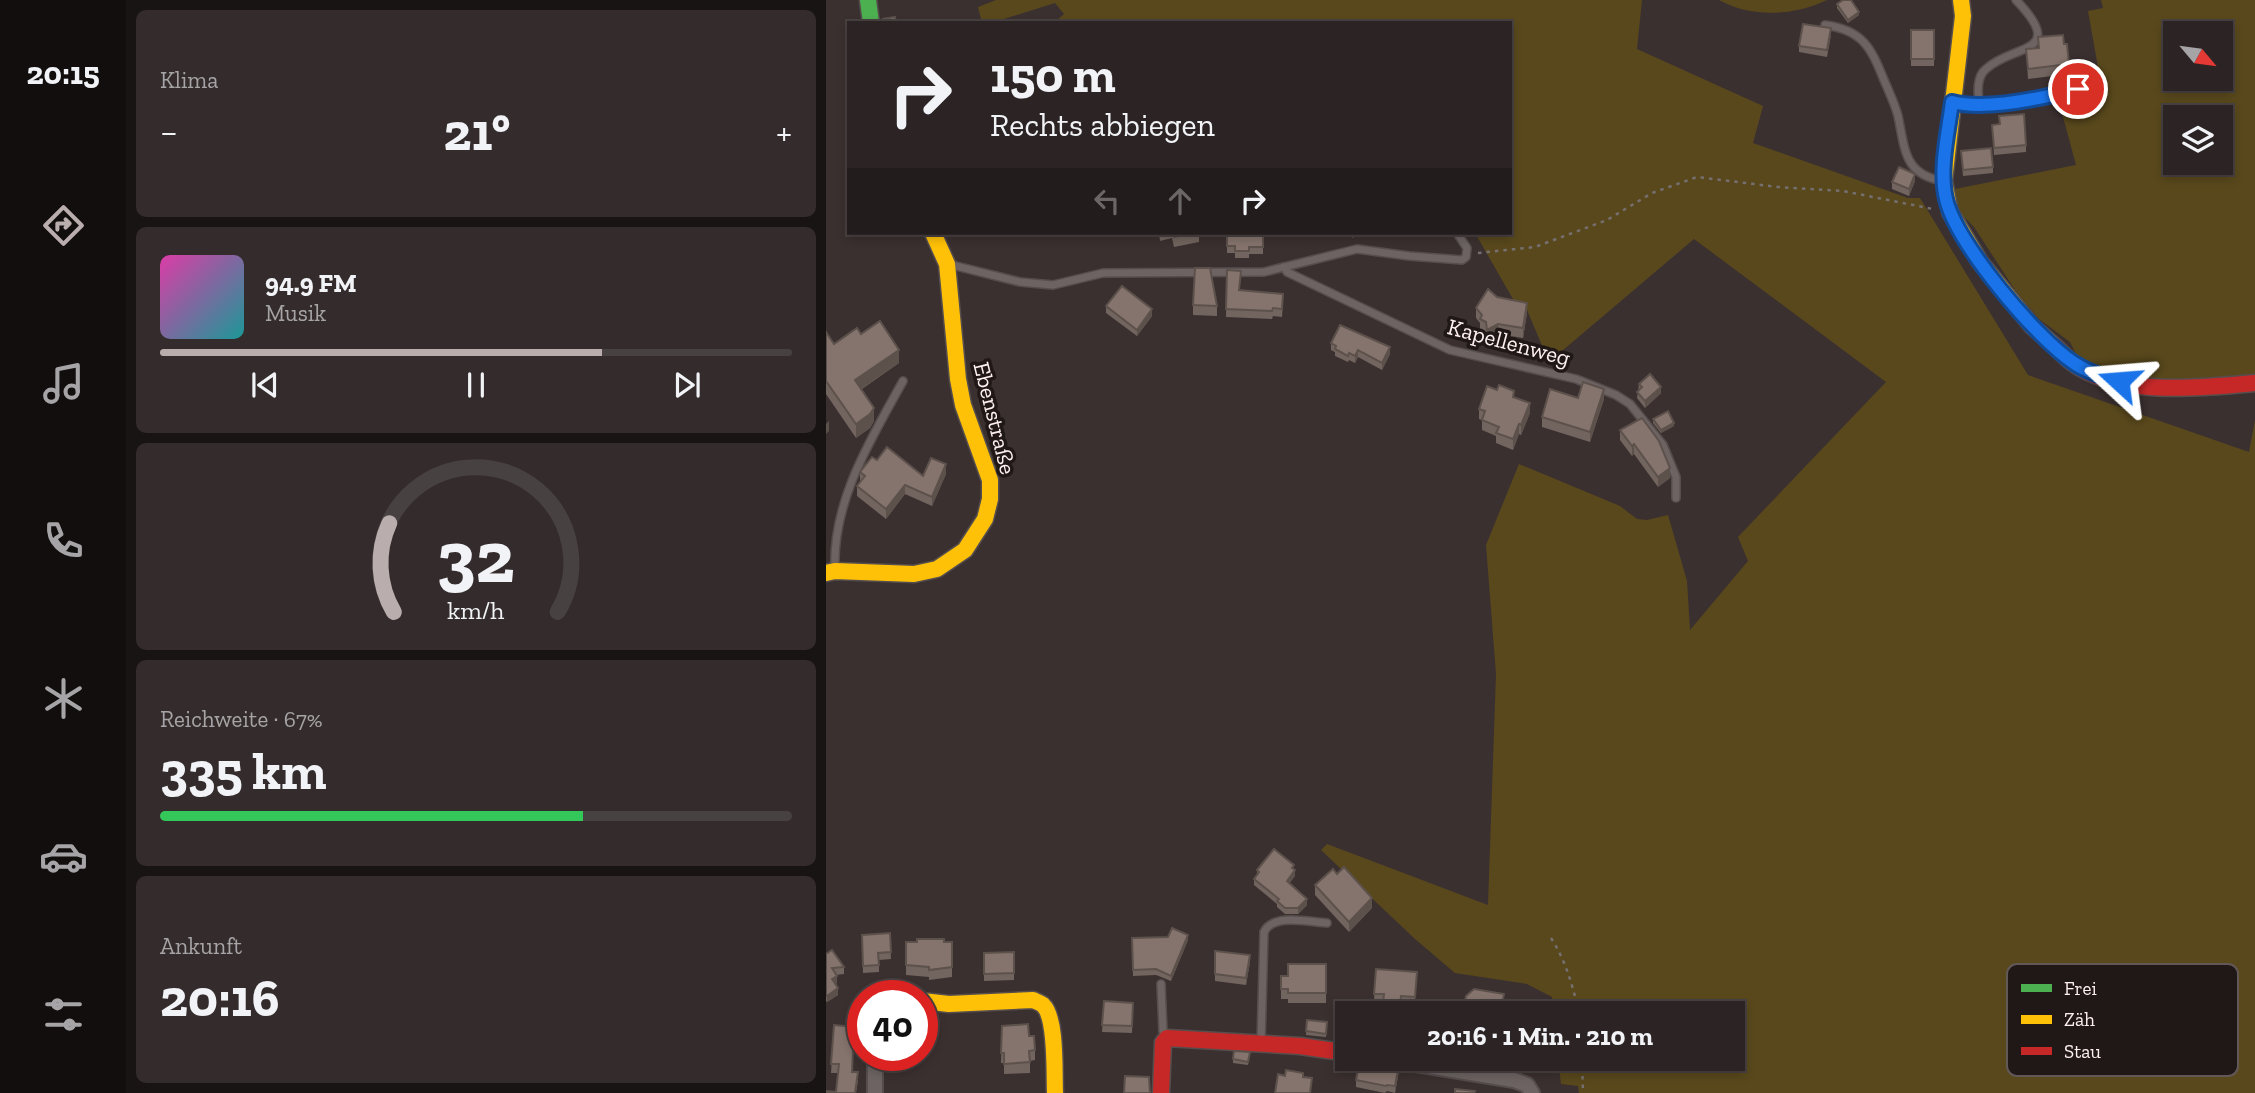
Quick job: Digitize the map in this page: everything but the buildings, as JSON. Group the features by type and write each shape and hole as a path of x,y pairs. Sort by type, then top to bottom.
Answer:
{"street":[{"path":"868,0 871,21"},
{"path":"1961,0 1963,16 1944,181 1950,212 1980,262 2032,327 2074,364 2101,377 2186,390 2255,383"},
{"name":"Ebenstraße","path":"830,572 914,574 937,569 965,550 985,519 990,499 990,480 963,405 947,264 934,235"},
{"path":"938,1003 1033,1000 1042,1004 1047,1011 1051,1030 1055,1093"},
{"path":"1161,1093 1163,1043 1167,1038 1261,1043 1335,1052"},
{"path":"875,1071 875,1093"},
{"path":"1459,1071 1514,1080 1527,1085 1532,1093"}],"lane":[{"path":"1979,105 1979,79 1985,69 2002,59 2030,49 2036,42 2037,33 2016,0"},
{"path":"1825,25 1847,30 1868,45 1894,103 1907,158 1912,167 1921,174 1944,181"},
{"path":"1952,102 1966,106 2049,96 2078,89 2089,83"},
{"path":"947,264 1020,282 1053,285 1103,273 1264,272 1357,249 1458,260 1468,254 1464,240 1459,235"},
{"name":"Kapellenweg","path":"1284,267 1287,272 1450,349 1576,379 1616,395 1630,404 1663,445 1676,477 1676,498"},
{"path":"830,572 839,517 851,484 869,443 903,381"},
{"path":"1261,1043 1264,932 1267,925 1289,921 1327,923"},
{"path":"1161,984 1163,1031 1167,1038"}],"path":[{"path":"1468,254 1535,247 1607,220 1652,193 1697,177 1778,187 1843,191 1950,212"},
{"path":"1551,938 1569,973 1576,1001"},
{"path":"1583,1071 1583,1093"}],"shaded area":[{"path":"996,0 1642,0 1637,49 1763,106 1753,143 1908,198 1920,198 2028,375 2249,452 2255,420 2255,1093 1579,1093 1578,1086 1561,1084 1559,1071 1745,1071 1745,1001 1552,1001 1552,997 1527,984 1455,973 1321,850 1327,844 1488,905 1496,674 1486,545 1519,464 1620,506 1637,519 1647,520 1668,515 1687,581 1690,630 1748,561 1738,537 1886,382 1694,239 1549,362 1527,310 1517,306 1476,235 1512,235 1512,21 1056,21 1064,14 1055,3 997,21 982,21 978,7"},
{"path":"1719,0 1827,0 1800,9 1773,13 1745,10"},
{"path":"2101,0 2255,0 2255,378 2192,383 2115,375 2077,356 2070,342 2039,319 2017,293 1974,227 1961,214 1950,190 2076,165 2059,102 2087,95 2104,81 2098,67 2088,11 2103,8"}],"traffic: fast":[{"path":"868,0 871,21"}],"traffic: slow":[{"path":"1961,0 1963,16 1944,181 1950,212 1980,262 2032,326 2052,344"},
{"path":"826,573 835,571 914,574 937,569 965,550 985,519 990,499 990,480 963,405 947,264 934,235"},
{"path":"938,1003 1033,1000 1042,1004 1051,1022 1053,1034 1055,1093"}],"traffic: jam":[{"path":"2052,344 2073,363 2092,374 2137,386 2186,388 2255,383"},
{"path":"1161,1093 1163,1043 1167,1038 1300,1046 1335,1051"}],"route":[{"path":"2078,89 2049,96 1979,105 1966,106 1952,102 1944,181 1946,197 1950,212 1966,241 2032,327 2074,364 2101,377 2119,381"}]}
